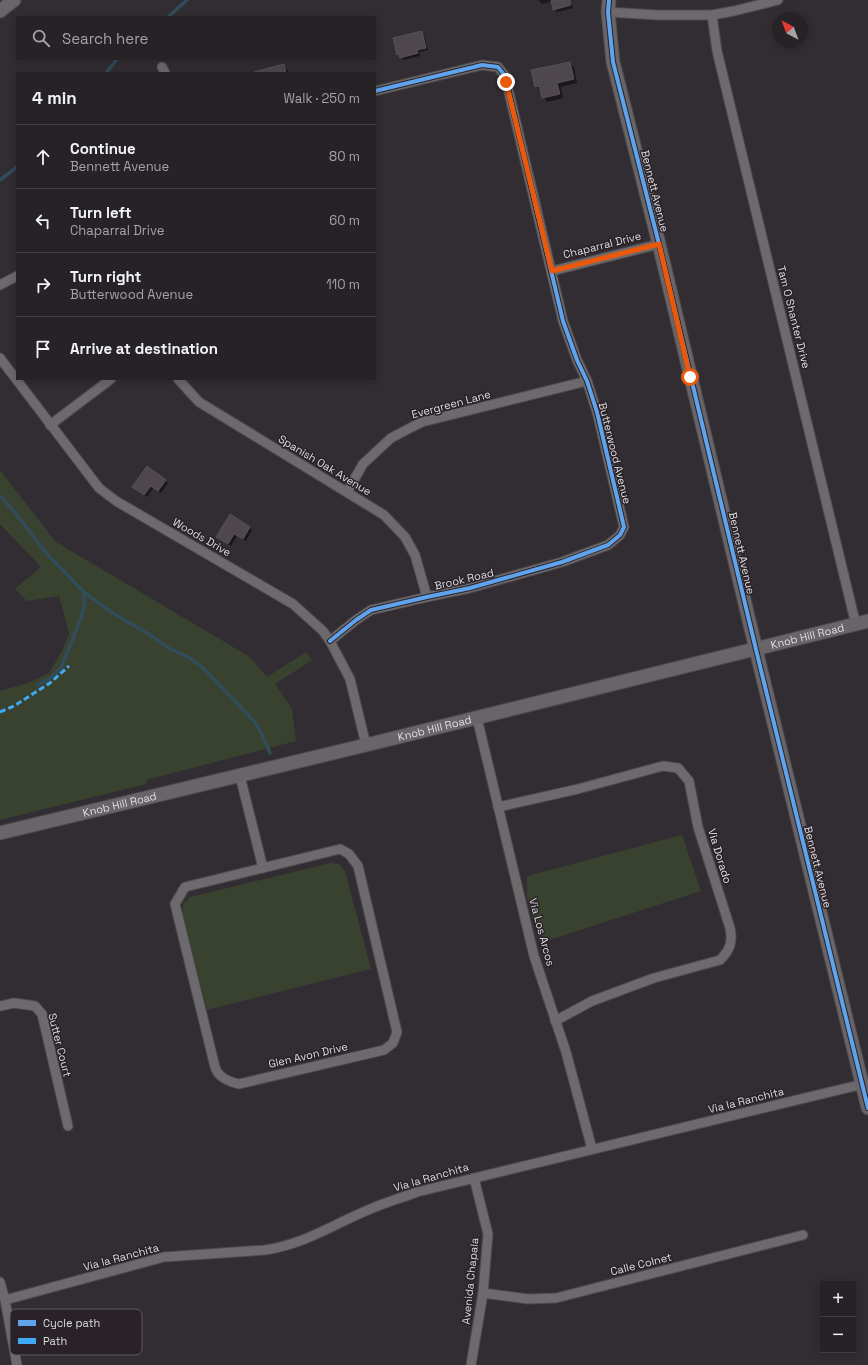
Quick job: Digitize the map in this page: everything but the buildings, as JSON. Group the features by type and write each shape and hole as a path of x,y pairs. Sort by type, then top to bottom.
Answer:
{"street":[{"path":"0,11 14,0"},
{"path":"609,6 657,15 712,15 778,0"},
{"name":"Bennett Avenue","path":"609,6 613,62 659,244 756,650 865,1083 868,1108"},
{"name":"Tam O Shanter Drive","path":"712,15 717,51 862,623"},
{"name":"Butterwood Avenue","path":"376,90 482,65 498,67 505,76 563,321 577,360 587,381 597,412 624,527 620,535 608,545"},
{"name":"Chaparral Drive","path":"552,271 659,244"},
{"path":"0,285 16,277"},
{"name":"Woods Drive","path":"0,358 16,379"},
{"name":"Woods Drive","path":"16,380 99,488 116,501 294,604 323,631 350,679 366,745"},
{"path":"50,425 110,380"},
{"name":"Spanish Oak Avenue","path":"179,380 198,402 384,515 405,537 415,555 427,596"},
{"name":"Evergreen Lane","path":"347,492 363,464 391,438 422,422 587,381"},
{"name":"Brook Road","path":"330,641 356,620 372,610 427,596 477,586 562,562 608,545"},
{"name":"Knob Hill Road","path":"0,834 862,623"},
{"name":"Via Los Arcos","path":"477,718 534,956 566,1052 592,1149"},
{"name":"Via Dorado","path":"498,807 578,789 663,766 678,768 690,782 698,827 730,928 732,938 727,953 720,960 647,981 592,1001 555,1021"},
{"path":"240,776 263,868"},
{"name":"Glen Avon Drive","path":"340,849 349,854 358,866 397,1032 393,1043 384,1050 239,1084 232,1082 217,1072 175,904 185,887 263,868 340,849"},
{"name":"Sutter Court","path":"0,1006 14,1003 35,1006 42,1014 68,1126"},
{"name":"Via la Ranchita","path":"5,1300 164,1257 278,1248 319,1234 368,1209 417,1192 865,1083"},
{"name":"Avenida Chapala","path":"471,1365 482,1293 488,1234 474,1178"},
{"name":"Calle Colnet","path":"482,1293 528,1299 556,1298 803,1235"},
{"path":"0,1282 10,1327"},
{"path":"15,1355 17,1365"}],"green space":[{"path":"0,470 56,542 250,657 267,677 306,652 312,660 275,684 292,709 296,741 146,780 146,784 0,820 0,691 28,683 49,673 62,651 69,634 59,596 27,601 15,589 41,567 0,524"},
{"path":"682,835 701,891 540,943 527,898 527,876"},
{"path":"331,863 339,864 345,871 371,969 207,1010 183,914 183,904 190,897"}],"waterway":[{"path":"169,16 187,0"},
{"path":"107,72 116,60"},
{"path":"0,180 16,168"},
{"path":"0,496 13,510 47,554 84,592 111,612 150,635 170,649 190,658 203,668 253,720 261,732 270,753"},
{"path":"38,685 50,678 61,668 81,618 84,606 84,592"}],"marked path":[{"path":"0,712 14,706 50,683 69,666"}],"cycle path":[{"path":"609,0 608,12 613,62 659,244 868,1108"},
{"path":"330,641 371,610 470,588 562,562 608,545 620,535 624,527 597,412 587,381 577,360 563,321 505,76 498,67 482,65 376,91"}],"route":[{"path":"506,82 552,271 659,244 690,377"}]}
